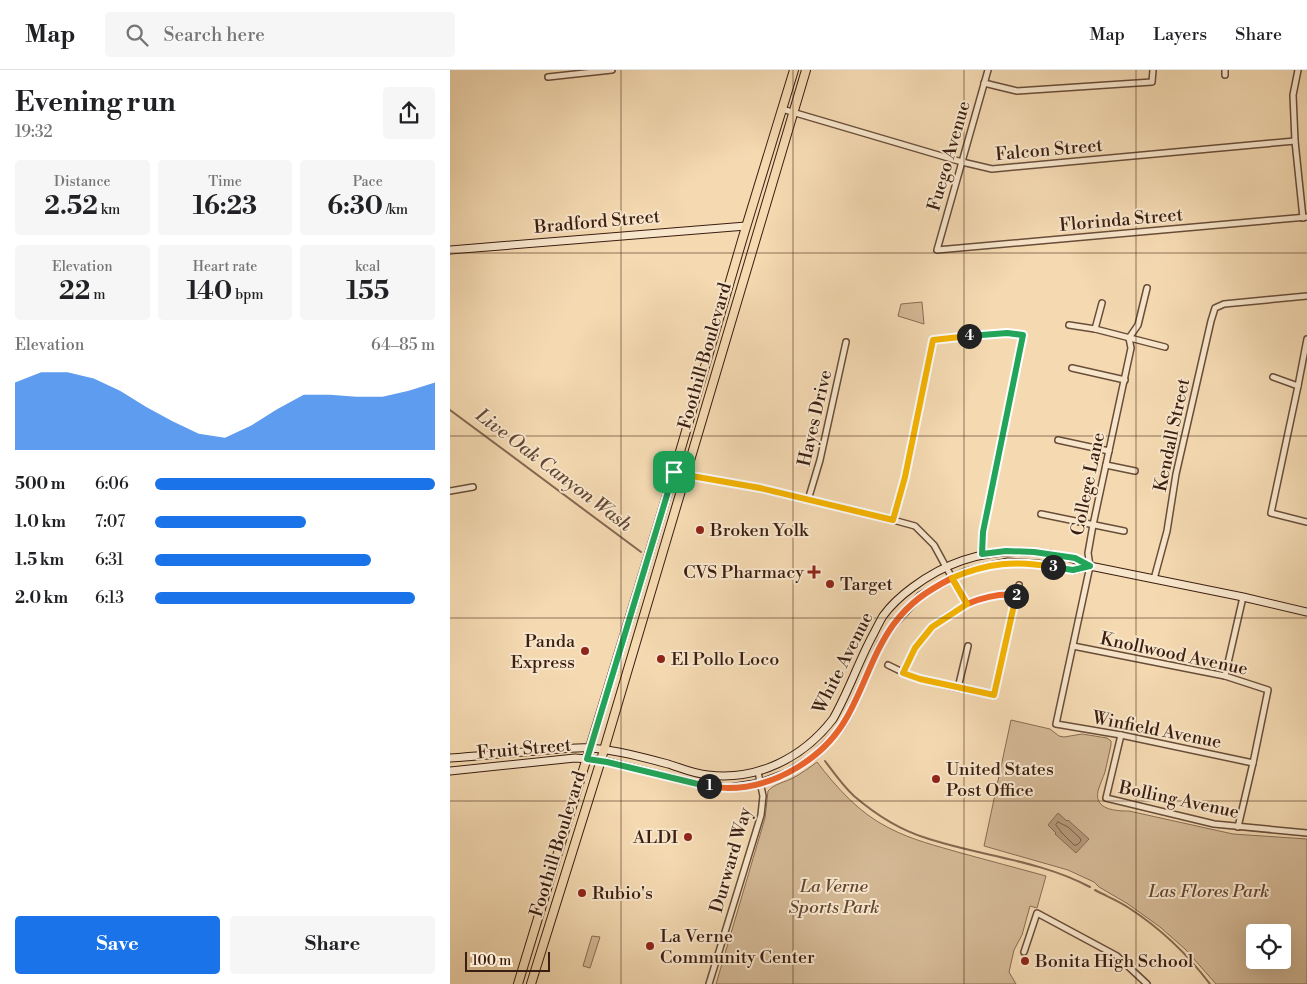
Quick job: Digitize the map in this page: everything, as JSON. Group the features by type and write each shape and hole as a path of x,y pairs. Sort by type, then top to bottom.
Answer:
{"main road":[{"name":"Foothill Boulevard","path":"518,984 794,70"},
{"name":"Foothill Boulevard","path":"531,984 604,750 806,70"},
{"name":"Bradford Street","path":"450,250 746,226"},
{"name":"White Avenue","path":"590,748 648,759 706,775 728,776 758,772 774,766 791,757 824,730 838,710 883,616 901,597 928,576 961,560 982,554 1006,551 1034,552 1075,558 1090,566 1307,612"},
{"name":"White Avenue","path":"600,760 702,785 728,788 760,783 787,772 813,757 840,729 848,716 881,643 894,624 920,596 966,572 1008,562 1038,564 1073,570 1090,566"},
{"name":"Fruit Street","path":"450,758 590,748"},
{"name":"Fruit Street","path":"450,771 575,758 600,760"}],"street":[{"path":"548,77 612,70"},
{"name":"Fuego Avenue","path":"937,250 988,70"},
{"path":"984,83 1018,91 1152,82 1153,70"},
{"path":"1298,70 1293,95 1295,142 1305,217"},
{"name":"Falcon Street","path":"782,109 962,162 992,169 1295,142"},
{"name":"Florinda Street","path":"937,250 1305,217"},
{"path":"1129,338 1138,325 1147,288"},
{"name":"Kendall Street","path":"1154,579 1167,531 1176,474 1210,321 1215,308 1224,304 1307,296"},
{"path":"1094,329 1102,303"},
{"path":"1068,324 1165,347"},
{"path":"893,520 905,477 933,340 1007,333 1023,335 983,532 982,554"},
{"name":"College Lane","path":"1056,724 1090,566 1088,553 1125,380 1131,348 1129,338"},
{"path":"1307,339 1271,513 1307,522"},
{"name":"Hayes Drive","path":"808,500 820,460 846,342"},
{"path":"1072,368 1125,380"},
{"path":"1273,377 1298,386"},
{"path":"1058,440 1109,451"},
{"path":"1106,465 1135,471"},
{"path":"674,472 749,486 915,526 934,545 967,604"},
{"path":"450,491 473,486"},
{"path":"1041,514 1124,531"},
{"path":"888,665 920,679 994,695 1019,585"},
{"path":"903,673 915,648 932,627 967,604 993,595 1017,595"},
{"path":"1225,676 1243,597"},
{"path":"958,688 968,646"},
{"name":"Knollwood Avenue","path":"1073,646 1225,676 1268,690 1253,763"},
{"name":"Winfield Avenue","path":"1056,724 1121,735 1253,763"},
{"name":"Bolling Avenue","path":"1121,735 1106,798 1214,824 1307,833"},
{"path":"1238,827 1253,763"},
{"name":"Durward Way","path":"709,984 761,815 763,796 758,772"},
{"path":"1024,952 1036,913 1117,956 1147,984"}],"green space":[{"path":"922,302 924,324 898,316 901,304"},
{"name":"Las Flores Park","path":"1011,720 1050,729 1059,736 1082,734 1107,738 1111,741 1105,772 1098,791 1099,802 1107,808 1129,811 1233,834 1307,839 1307,984 1216,984 1185,949 1160,927 1094,882 1068,870 984,846"},
{"name":"La Verne Sports Park","path":"817,762 849,799 868,815 889,828 934,845 1046,876 1037,908 1030,906 1022,935 1014,950 1009,972 1016,984 716,984 765,818 768,791"},
{"path":"592,936 600,937 590,968 583,966"}],"water":[{"path":"1058,813 1089,839 1076,853 1048,825"}],"waterway":[{"name":"Live Oak Canyon Wash","path":"450,410 641,552"},
{"path":"825,761 842,784 854,796 879,815 907,831 946,844 1050,870 1090,887"},
{"path":"1095,890 1125,905 1152,924 1183,952 1210,984"}],"place":[{"name":"Broken Yolk","path":"700,530"},
{"name":"CVS Pharmacy","path":"814,572"},
{"name":"Target","path":"830,584"},
{"name":"Panda Express","path":"585,651"},
{"name":"El Pollo Loco","path":"661,659"},
{"name":"United States Post Office","path":"936,779"},
{"name":"ALDI","path":"688,837"},
{"name":"Rubio's","path":"582,893"},
{"name":"La Verne Community Center","path":"650,946"},
{"name":"Bonita High School","path":"1025,961"}],"route":[{"path":"674,472 587,759 600,760 702,785 728,788 760,783 787,772 813,757 840,729 848,716 881,643 894,624 920,596 952,578 967,604 993,595 1017,595 994,695 920,679 903,673 915,648 932,627 967,604 957,587 952,578 966,572 1008,562 1038,564 1073,570 1090,566 1075,558 1034,552 1006,551 982,554 983,532 1023,335 1007,333 933,340 905,477 893,520 760,488 674,472"}]}
